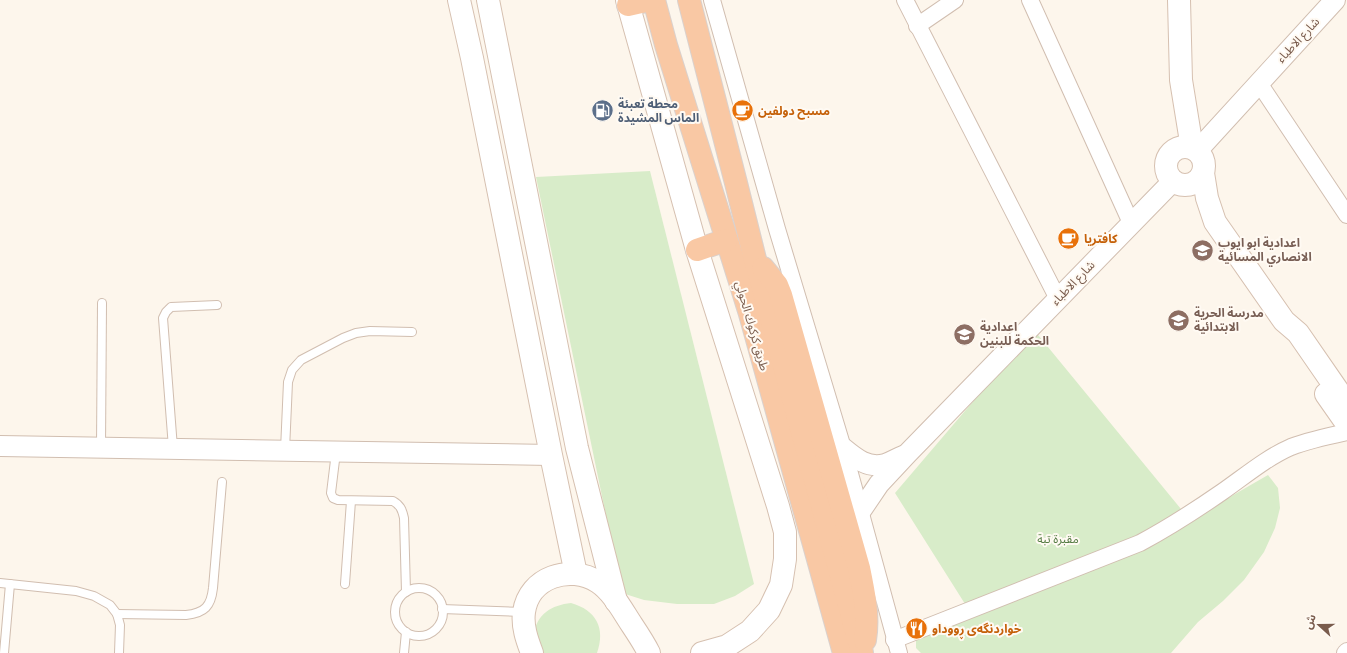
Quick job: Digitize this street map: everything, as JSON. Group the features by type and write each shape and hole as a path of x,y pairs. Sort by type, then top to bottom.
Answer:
{"highway":[{"path":"628,3 650,0"},
{"name":"طريق كركوك الحولي","path":"654,0 666,45 726,240 759,311 862,653"},
{"name":"طريق كركوك الحولي","path":"689,0 755,259 759,311 844,653"},
{"path":"697,250 726,240"},
{"path":"755,259 777,285 781,295 859,568 867,618 862,653"}],"main road":[{"path":"459,0 576,574"},
{"path":"488,0 577,448 616,601"},
{"path":"1179,0 1181,80 1187,151"},
{"path":"628,3 697,250 785,532 785,559 781,585 769,610 750,631 727,646 702,653"},
{"path":"1215,222 1207,198 1202,158 1187,151 1167,160 1166,167 1168,175 1195,205 1215,222 1284,321 1298,333 1343,394"},
{"path":"1176,183 1186,186 1193,184 1203,173"},
{"path":"1284,321 1288,334 1347,424"},
{"path":"551,455 577,448"},
{"path":"526,650 524,612 530,594 544,581 552,577 561,574 576,574 589,577 604,587 616,601 652,653"}],"street":[{"path":"712,0 779,236 843,448 896,647 1140,543 1167,528 1222,492 1268,459 1310,441 1347,432"},
{"path":"905,0 1058,299"},
{"path":"917,26 955,0"},
{"path":"1030,0 1131,223"},
{"name":"شارع الاطباء","path":"1187,151 1259,83 1335,0"},
{"path":"1259,83 1347,215"},
{"name":"شارع الاطباء","path":"860,512 879,484 907,454 1131,223 1176,183"},
{"path":"0,446 551,455"},
{"name":"شارع الاطباء","path":"843,448 861,462 876,465 884,464 907,454"}],"lane":[{"path":"100,447 102,303"},
{"path":"173,448 163,318 166,312 171,308 217,305"},
{"path":"285,450 288,382 292,370 301,360 343,338 356,333 370,331 412,332"},
{"path":"336,451 331,493 333,498 351,501 393,501 399,504 402,510 404,518 406,592"},
{"path":"117,614 186,615 197,614 206,608 212,599 222,482"},
{"path":"345,584 351,501"},
{"path":"0,583 76,591 94,596 110,606 117,614 120,625 119,653"},
{"path":"4,653 10,584"},
{"path":"412,589 432,592 437,597 442,609 440,622 432,632 419,636 406,632 401,628 395,616 397,602 406,592 412,589"},
{"path":"442,609 524,612"},
{"path":"404,653 406,632"}],"green space":[{"path":"650,171 754,584 735,596 714,604 677,604 644,600 622,593 536,177"},
{"name":"مقبرة تبة","path":"1034,330 1190,520 1268,475 1278,488 1280,508 1275,528 1264,552 1244,580 1223,601 1198,622 1171,653 921,653 916,648 916,639 972,615 895,493"},
{"path":"571,603 587,610 597,621 600,636 597,653 538,653 534,637 535,628 538,621 551,608"}],"place":[{"name":"محطة تعبئة الماس المشيدة","path":"603,111"},
{"name":"مسبح دولفين","path":"743,111"},
{"name":"کافتریا","path":"1069,239"},
{"name":"اعدادية ابو ايوب الانصاري المسائية","path":"1203,250"},
{"name":"مدرسة الحرية الابتدائية","path":"1178,320"},
{"name":"اعدادية الحكمة للبنين","path":"964,334"},
{"name":"خواردنگەی ڕووداو","path":"917,629"}]}
